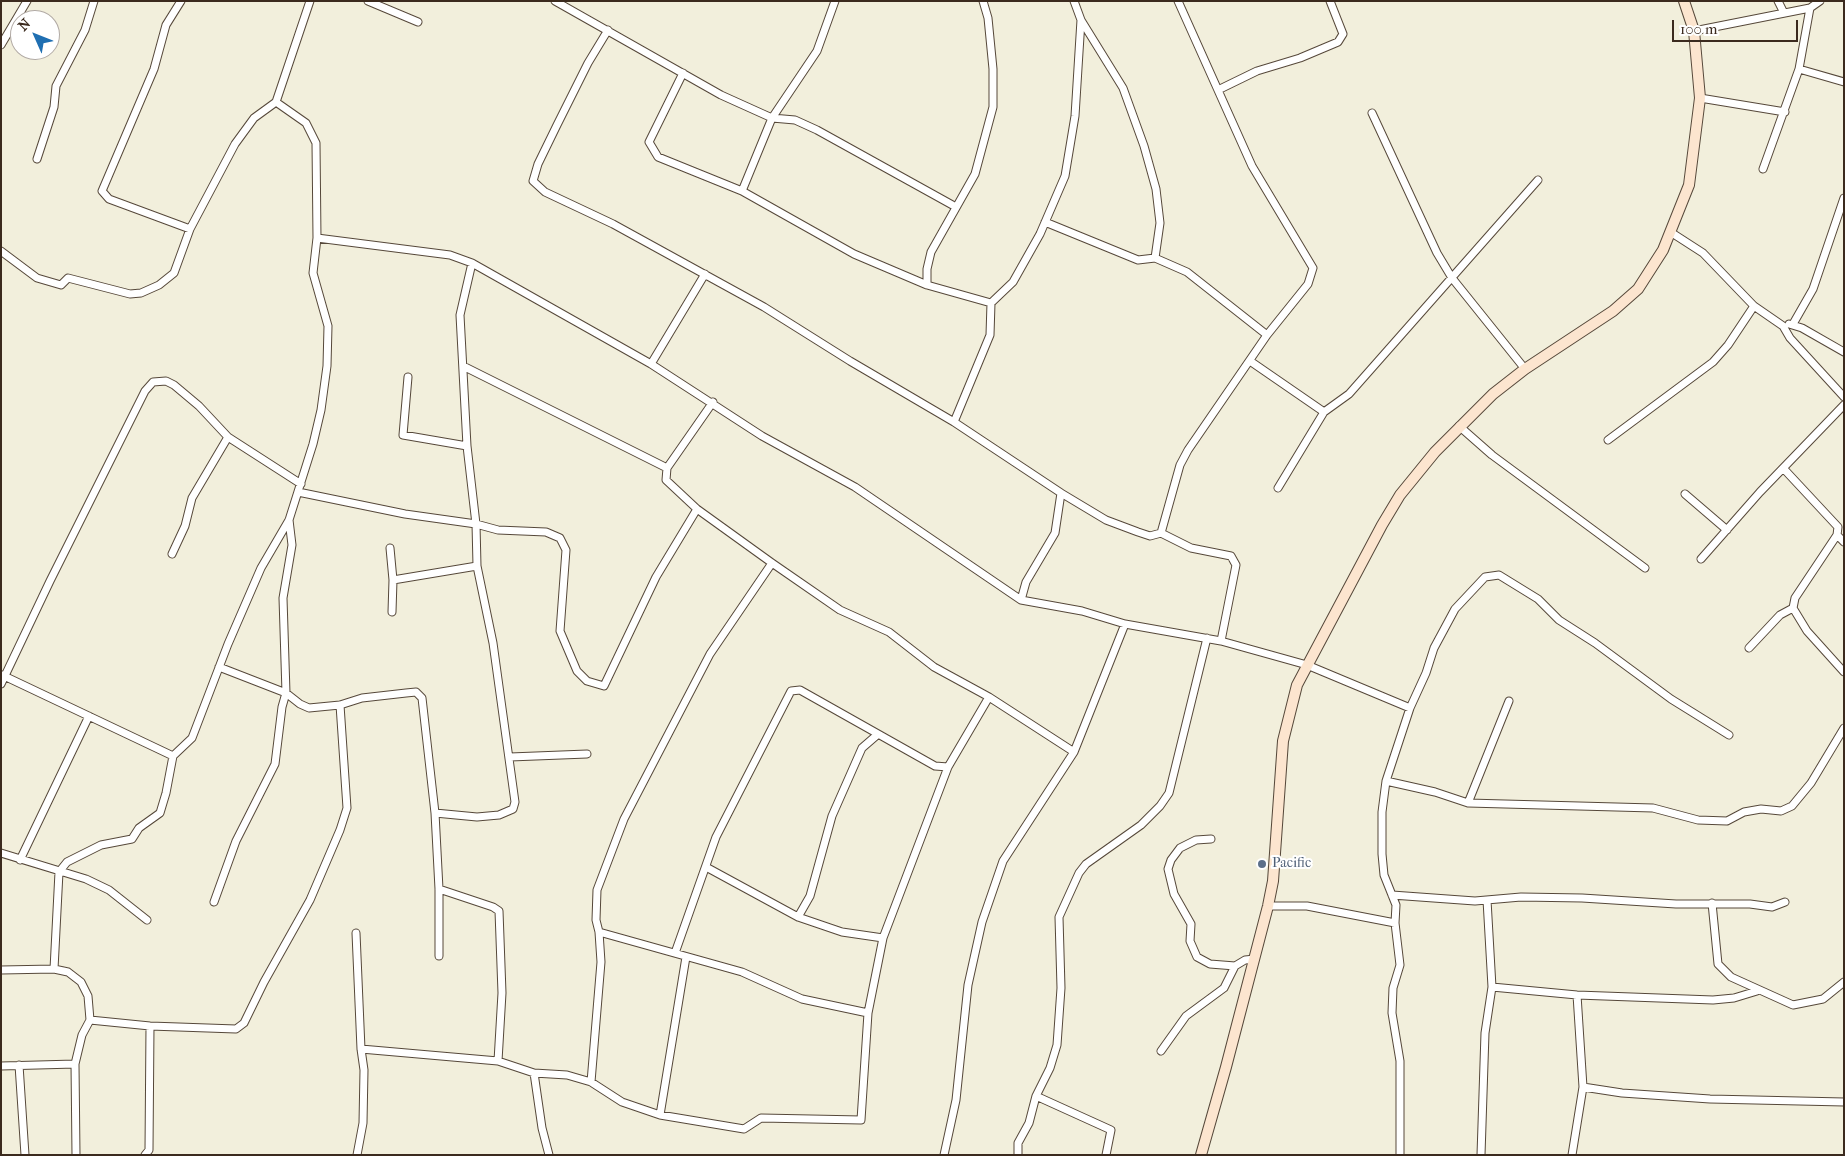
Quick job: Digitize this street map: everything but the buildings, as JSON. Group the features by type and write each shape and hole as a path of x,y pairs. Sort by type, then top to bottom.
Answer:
{"main road":[{"path":"1201,1155 1268,906 1272,881 1283,741 1290,706 1307,665 1382,525 1400,496 1435,452 1493,394 1525,369 1598,322 1638,289 1672,232 1689,185 1700,98 1694,31 1684,1"}],"street":[{"path":"1,45 27,1"},
{"path":"37,158 54,107 56,86 85,30 94,1"},
{"path":"181,1 166,26 154,69 102,191 108,199 190,229"},
{"path":"1,251 38,278 61,285 68,278 130,294 141,293 159,285 174,273 190,229 235,144 254,118 276,102 310,1"},
{"path":"368,1 418,22"},
{"path":"555,1 721,95 772,118 795,120 817,130 956,207"},
{"path":"742,191 772,118 817,50 835,1"},
{"path":"927,285 927,269 932,252 947,220 975,174 992,107 993,68 988,18 983,1"},
{"path":"1074,1 1081,20 1124,88 1144,146 1156,189 1160,223 1155,258"},
{"path":"1161,533 1180,465 1267,335 1308,284 1313,268 1252,166 1220,89 1178,1"},
{"path":"1220,89 1257,70 1300,58 1338,42 1343,34 1330,1"},
{"path":"1778,1 1784,13"},
{"path":"1694,31 1810,8 1820,1"},
{"path":"1762,169 1785,112 1799,69 1810,8"},
{"path":"954,422 990,335 991,303 1013,282 1045,222 1065,176 1074,116 1081,20"},
{"path":"608,30 588,63 557,125 538,164 533,181 545,192 613,224 705,274 954,422 1061,493 1106,520 1150,536 1161,533 1191,548 1231,556 1236,565 1221,641"},
{"path":"1799,69 1844,82"},
{"path":"683,73 649,142 658,157 742,191 854,254 927,285 991,303"},
{"path":"1700,98 1785,112"},
{"path":"54,969 59,872 67,862 101,845 132,840 139,828 160,813 173,756 192,738 261,568 290,520 321,410 328,366 328,326 313,273 317,238 316,143 306,123 276,102"},
{"path":"1372,113 1430,242 1452,278 1525,369"},
{"path":"1278,488 1324,412 1349,394 1538,180"},
{"path":"1792,324 1813,288 1844,198"},
{"path":"1045,222 1138,260 1155,258 1187,272 1267,335"},
{"path":"1672,232 1703,253 1754,306 1783,326 1790,338 1844,398"},
{"path":"317,238 450,255 472,263 652,364 713,402 762,436 855,487 1021,600 1082,611 1125,624 1221,641 1307,665 1410,708"},
{"path":"434,813 477,817 498,815 513,809 515,802 493,643 477,566 476,524 467,446 460,315 472,263"},
{"path":"652,364 705,274"},
{"path":"1608,440 1713,362 1728,345 1754,306"},
{"path":"1783,326 1792,324 1844,352"},
{"path":"1250,361 1324,412"},
{"path":"463,366 667,468"},
{"path":"408,377 403,435 467,446"},
{"path":"1,684 3,675 54,572 145,391 152,382 166,381 174,385 199,406 228,438 299,488 405,514 476,524 498,530 546,532 560,538 566,550 560,631 577,671 587,682 604,686 656,577 697,509"},
{"path":"713,402 667,468 666,480 697,509 772,564 840,610 889,632 934,667 989,697 1074,752"},
{"path":"1701,559 1783,468 1844,405"},
{"path":"1459,426 1492,455 1645,568"},
{"path":"172,554 185,526 192,498 228,438"},
{"path":"1783,468 1838,527 1837,535 1794,598 1793,608 1807,631 1844,672"},
{"path":"1021,600 1026,582 1055,534 1061,493"},
{"path":"1685,494 1727,530"},
{"path":"214,902 236,841 275,764 282,707 286,693 283,598 292,545 290,520"},
{"path":"1837,535 1844,542"},
{"path":"390,548 393,580 392,612"},
{"path":"591,1082 601,962 599,932 596,920 597,890 624,819 710,654 772,564"},
{"path":"393,580 477,566"},
{"path":"1400,1155 1400,1061 1392,1013 1393,988 1400,965 1395,923 1396,906 1384,875 1382,812 1386,781 1410,708 1426,673 1434,648 1455,609 1485,577 1499,575 1538,599 1559,620 1595,643 1670,699 1729,734"},
{"path":"1749,648 1780,615 1793,608"},
{"path":"944,1155 956,1100 968,985 982,922 1004,861 1074,752 1125,624"},
{"path":"1018,1155 1018,1143 1029,1123 1036,1096 1050,1068 1057,1045 1061,988 1059,917 1079,873 1086,864 1141,825 1170,793 1207,638"},
{"path":"220,667 286,693 300,704 309,708 340,705 362,698 416,692 422,698 434,813 439,889 439,956"},
{"path":"3,675 173,756"},
{"path":"675,953 716,837 791,691 800,690 877,735 936,766 948,767"},
{"path":"360,1049 498,1061 534,1072 567,1075 591,1082 622,1102 660,1115 744,1129 761,1118 861,1120 868,1013 883,938 948,767 989,697"},
{"path":"1468,803 1509,701"},
{"path":"90,1020 150,1026 236,1029 244,1023 264,982 310,900 340,830 347,808 340,705"},
{"path":"20,860 90,716"},
{"path":"1386,781 1434,792 1468,803 1653,808 1698,820 1727,821 1744,812 1761,809 1781,810 1792,806 1811,783 1844,728"},
{"path":"798,917 810,896 832,816 862,748 877,735"},
{"path":"510,757 587,754"},
{"path":"1211,839 1196,840 1180,848 1171,860 1168,869 1174,894 1191,924 1190,940 1197,957 1210,964 1235,966"},
{"path":"1,854 86,879 108,890 147,920"},
{"path":"706,867 798,917 842,932 883,938"},
{"path":"439,889 493,907 499,911 502,993 498,1061"},
{"path":"1392,895 1456,900 1521,897 1582,898 1669,904 1712,903 1772,907 1785,902"},
{"path":"1481,1155 1485,1033 1492,987 1487,900"},
{"path":"1712,903 1718,964 1731,977 1757,991 1793,1005 1804,1005 1823,999 1844,982"},
{"path":"1268,906 1307,906 1395,923"},
{"path":"599,932 742,972 802,999 868,1013"},
{"path":"356,933 360,1049 364,1065 363,1123 357,1155"},
{"path":"660,1115 686,957"},
{"path":"1161,1051 1186,1016 1212,999 1224,988 1235,966 1244,960 1255,960"},
{"path":"1,970 54,969 68,972 81,982 88,996 90,1020 82,1035 75,1064 76,1155"},
{"path":"1492,987 1577,995 1714,1000 1734,998 1757,991"},
{"path":"1572,1155 1583,1087 1577,995"},
{"path":"145,1155 149,1150 150,1026"},
{"path":"1,1066 75,1064"},
{"path":"19,1065 25,1155"},
{"path":"534,1072 542,1128 549,1155"},
{"path":"1583,1087 1622,1093 1710,1100 1844,1102"},
{"path":"1036,1096 1111,1130 1106,1155"}],"place":[{"name":"Pacific","path":"1262,864"}]}
